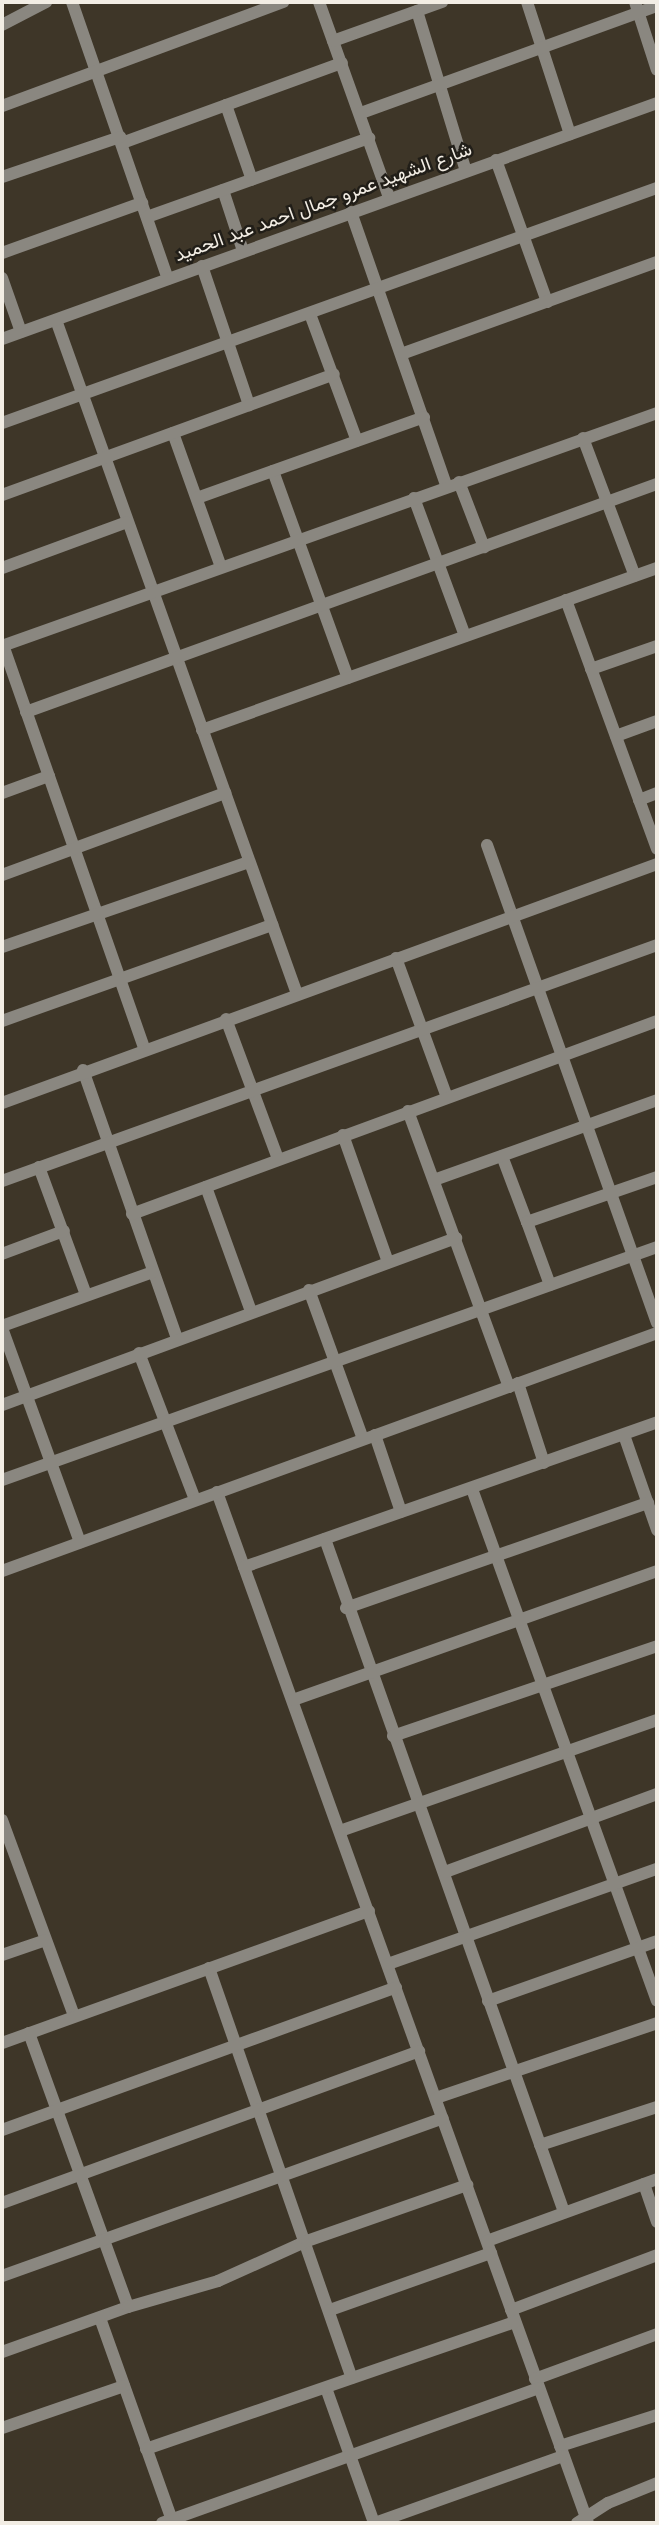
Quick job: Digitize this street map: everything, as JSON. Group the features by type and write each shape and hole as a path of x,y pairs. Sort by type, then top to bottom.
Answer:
{"street":[{"path":"2,25 46,2"},
{"path":"72,2 168,279"},
{"path":"2,106 283,2"},
{"path":"319,2 361,113 389,198"},
{"path":"333,41 442,2"},
{"path":"527,2 570,134"},
{"path":"361,113 542,48 637,7 657,6"},
{"path":"637,7 657,70"},
{"path":"417,11 466,171"},
{"path":"2,177 226,105 342,63"},
{"name":"شارع الشهيد عمرو جمال احمد عبد الحميد","path":"2,339 657,103"},
{"path":"226,105 252,180"},
{"path":"147,217 369,138"},
{"path":"496,160 547,302"},
{"path":"2,424 657,188"},
{"path":"223,190 243,251"},
{"path":"2,253 142,202"},
{"path":"352,212 404,353 424,416 484,547"},
{"path":"404,353 657,262"},
{"path":"202,266 250,405"},
{"path":"2,278 21,332"},
{"path":"310,314 357,442"},
{"path":"56,320 297,994"},
{"path":"2,495 334,374"},
{"path":"144,1048 2,645 657,413"},
{"path":"197,498 424,416"},
{"path":"173,433 221,567"},
{"path":"583,438 635,576"},
{"path":"273,471 348,678"},
{"path":"26,712 657,484"},
{"path":"414,498 465,636"},
{"path":"2,569 127,522"},
{"path":"202,730 657,568"},
{"path":"565,600 657,849"},
{"path":"591,669 657,646"},
{"path":"616,736 657,721"},
{"path":"2,793 49,776"},
{"path":"2,875 225,793"},
{"path":"639,800 657,793"},
{"path":"487,845 657,1323"},
{"path":"2,947 249,862"},
{"path":"2,1103 83,1070 657,864"},
{"path":"2,1021 119,976 272,925"},
{"path":"2,1181 657,945"},
{"path":"396,958 447,1097"},
{"path":"226,1019 278,1159"},
{"path":"132,1214 657,1021"},
{"path":"83,1070 177,1338"},
{"path":"434,1180 657,1100"},
{"path":"408,1111 481,1308 544,1463"},
{"path":"343,1135 388,1262"},
{"path":"502,1156 550,1285"},
{"path":"39,1167 86,1296"},
{"path":"527,1222 657,1177"},
{"path":"206,1187 251,1311"},
{"path":"2,1254 64,1231"},
{"path":"2,1405 177,1338 456,1238"},
{"path":"2,1480 657,1247"},
{"path":"80,1542 48,1463 2,1327 153,1272"},
{"path":"309,1290 335,1361 401,1511"},
{"path":"2,1571 657,1333"},
{"path":"139,1353 194,1500"},
{"path":"244,1567 657,1422"},
{"path":"624,1435 657,1530"},
{"path":"472,1489 657,2001"},
{"path":"217,1492 467,2185 584,2522 608,2503 657,2483"},
{"path":"346,1608 497,1558 648,1503"},
{"path":"325,1539 346,1608 445,1872 564,2212"},
{"path":"293,1700 521,1623 657,1571"},
{"path":"393,1736 657,1646"},
{"path":"340,1831 657,1720"},
{"path":"445,1872 657,1794"},
{"path":"2,1820 74,2016"},
{"path":"388,1964 657,1869"},
{"path":"2,2043 369,1911"},
{"path":"2,1955 46,1940"},
{"path":"488,2001 657,1941"},
{"path":"209,1968 240,2047 352,2378"},
{"path":"2,2130 240,2047 396,1987"},
{"path":"436,2098 657,2023"},
{"path":"29,2033 128,2307"},
{"path":"2,2203 419,2051"},
{"path":"540,2146 657,2107"},
{"path":"2,2276 104,2242 443,2118"},
{"path":"330,2310 489,2247 564,2212 657,2179"},
{"path":"644,2184 657,2222"},
{"path":"2,2353 128,2307 218,2281 307,2241 467,2185"},
{"path":"146,2449 326,2388 513,2316 657,2255"},
{"path":"100,2318 169,2522 349,2457 657,2334"},
{"path":"2,2428 124,2386"},
{"path":"326,2388 374,2523 657,2415"}]}
